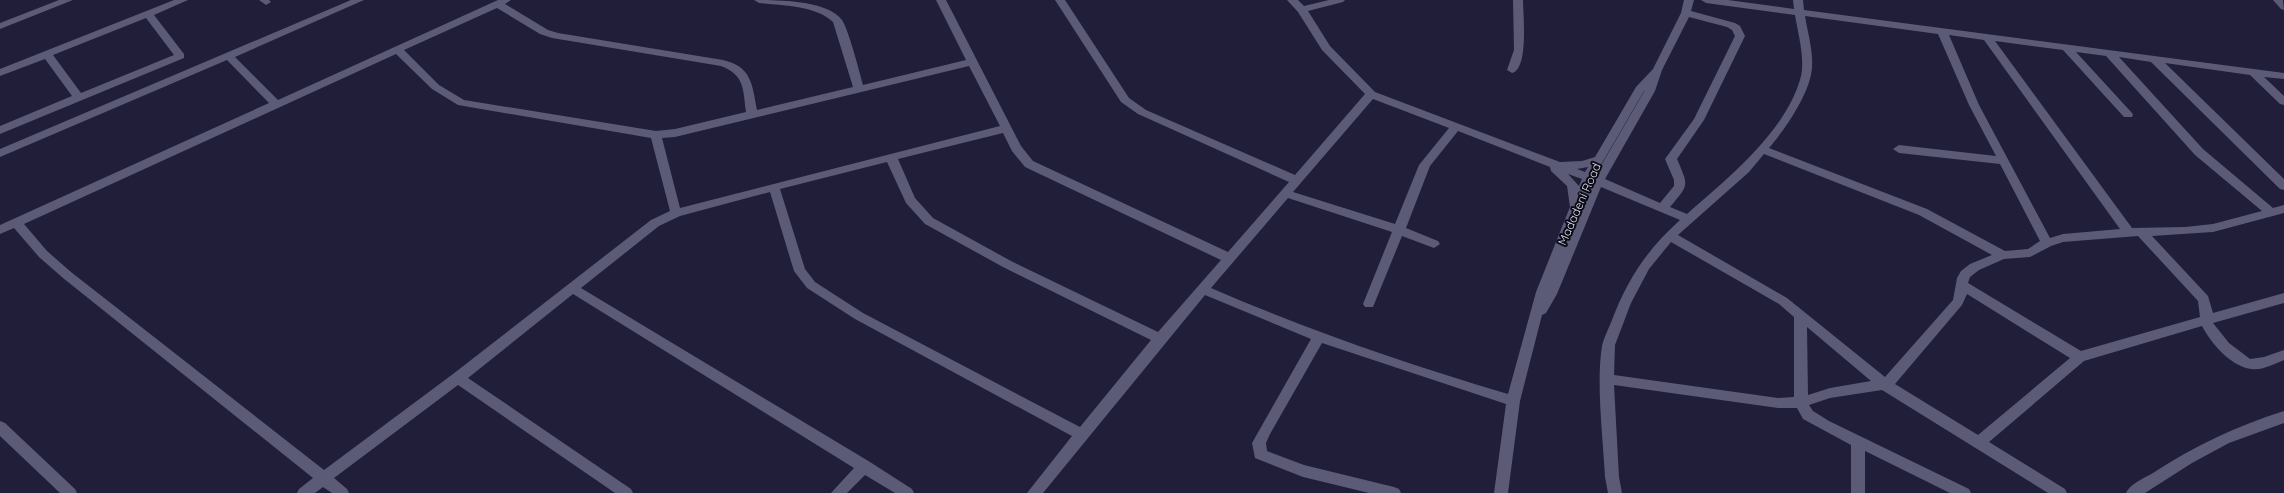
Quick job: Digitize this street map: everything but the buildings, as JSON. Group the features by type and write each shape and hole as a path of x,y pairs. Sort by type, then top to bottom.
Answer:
{"street":[{"path":"0,26 68,0"},
{"path":"0,73 183,0"},
{"path":"0,154 359,0"},
{"path":"760,0 818,9 834,16 838,21 859,88"},
{"path":"942,0 972,62 1023,159 1035,168 1229,258"},
{"path":"1060,0 1125,100 1142,112 1295,180"},
{"path":"1292,0 1302,10 1326,48 1371,94 1593,179 1688,219"},
{"path":"1302,10 1340,0"},
{"path":"1512,70 1518,54 1518,0"},
{"name":"Madadeni Road","path":"1501,493 1513,401 1542,292 1575,208 1650,91 1657,70 1686,13 1689,0"},
{"path":"1706,0 1799,6 1942,31 2284,76"},
{"path":"2278,0 2284,7"},
{"path":"0,230 502,2 539,29 556,36 723,63 736,67 744,75 752,115"},
{"path":"1615,493 1612,477 1607,379 1609,345 1625,303 1644,266 1670,236 1745,169 1775,134 1800,91 1806,75 1807,58 1799,6"},
{"path":"1662,208 1675,194 1680,183 1671,159 1699,120 1740,36 1736,28 1731,25 1686,13"},
{"path":"0,130 180,56 148,14"},
{"path":"1942,31 1974,105 2047,243"},
{"path":"1987,37 2135,232 2204,300 2207,310 2206,320 2208,328 2239,359 2252,364 2281,358"},
{"path":"2066,48 2128,115"},
{"path":"398,50 442,91 452,99 462,103 656,135 675,133 972,62"},
{"path":"2109,53 2207,160 2271,212"},
{"path":"47,54 79,98"},
{"path":"229,56 277,105"},
{"path":"2153,58 2284,186"},
{"name":"Madadeni Road","path":"1533,327 1551,294 1599,159 1640,89 1657,70"},
{"path":"2253,72 2284,102"},
{"path":"1038,492 1160,339 1295,180 1371,94"},
{"path":"1369,304 1426,165 1456,127"},
{"path":"304,493 458,378 655,223 676,213 1007,128"},
{"path":"656,135 676,213"},
{"path":"1762,149 1923,212 2003,256"},
{"path":"1898,149 2004,161"},
{"path":"891,157 908,198 918,213 929,221 1007,264 1160,339"},
{"path":"1551,164 1583,165 1599,159"},
{"path":"1551,164 1573,186 1575,208"},
{"path":"774,187 797,263 811,285 859,316 1083,435"},
{"path":"1284,193 1399,230 1434,244"},
{"path":"1607,379 1778,403 1801,402 1836,392 1884,384 1891,380 1958,302 1963,286 1963,278 1970,270 2003,256 2030,253 2047,243 2063,238 2213,228 2284,208"},
{"path":"16,223 43,254 67,275 342,493"},
{"path":"1670,236 1755,283 1783,301 1884,384 2060,493"},
{"path":"1963,286 2080,357"},
{"path":"572,288 907,493"},
{"path":"1202,289 1318,338 1417,372 1513,401"},
{"path":"1979,442 2080,357 2284,298"},
{"path":"1800,315 1801,402 1805,411 1813,419 1964,493"},
{"path":"1318,338 1265,431 1259,443 1260,454 1303,471 1394,493"},
{"path":"458,378 626,493"},
{"path":"2133,493 2174,465 2216,442 2261,423 2284,417"},
{"path":"0,428 70,493"},
{"path":"1858,442 1858,493"},
{"path":"838,493 864,466"}]}
